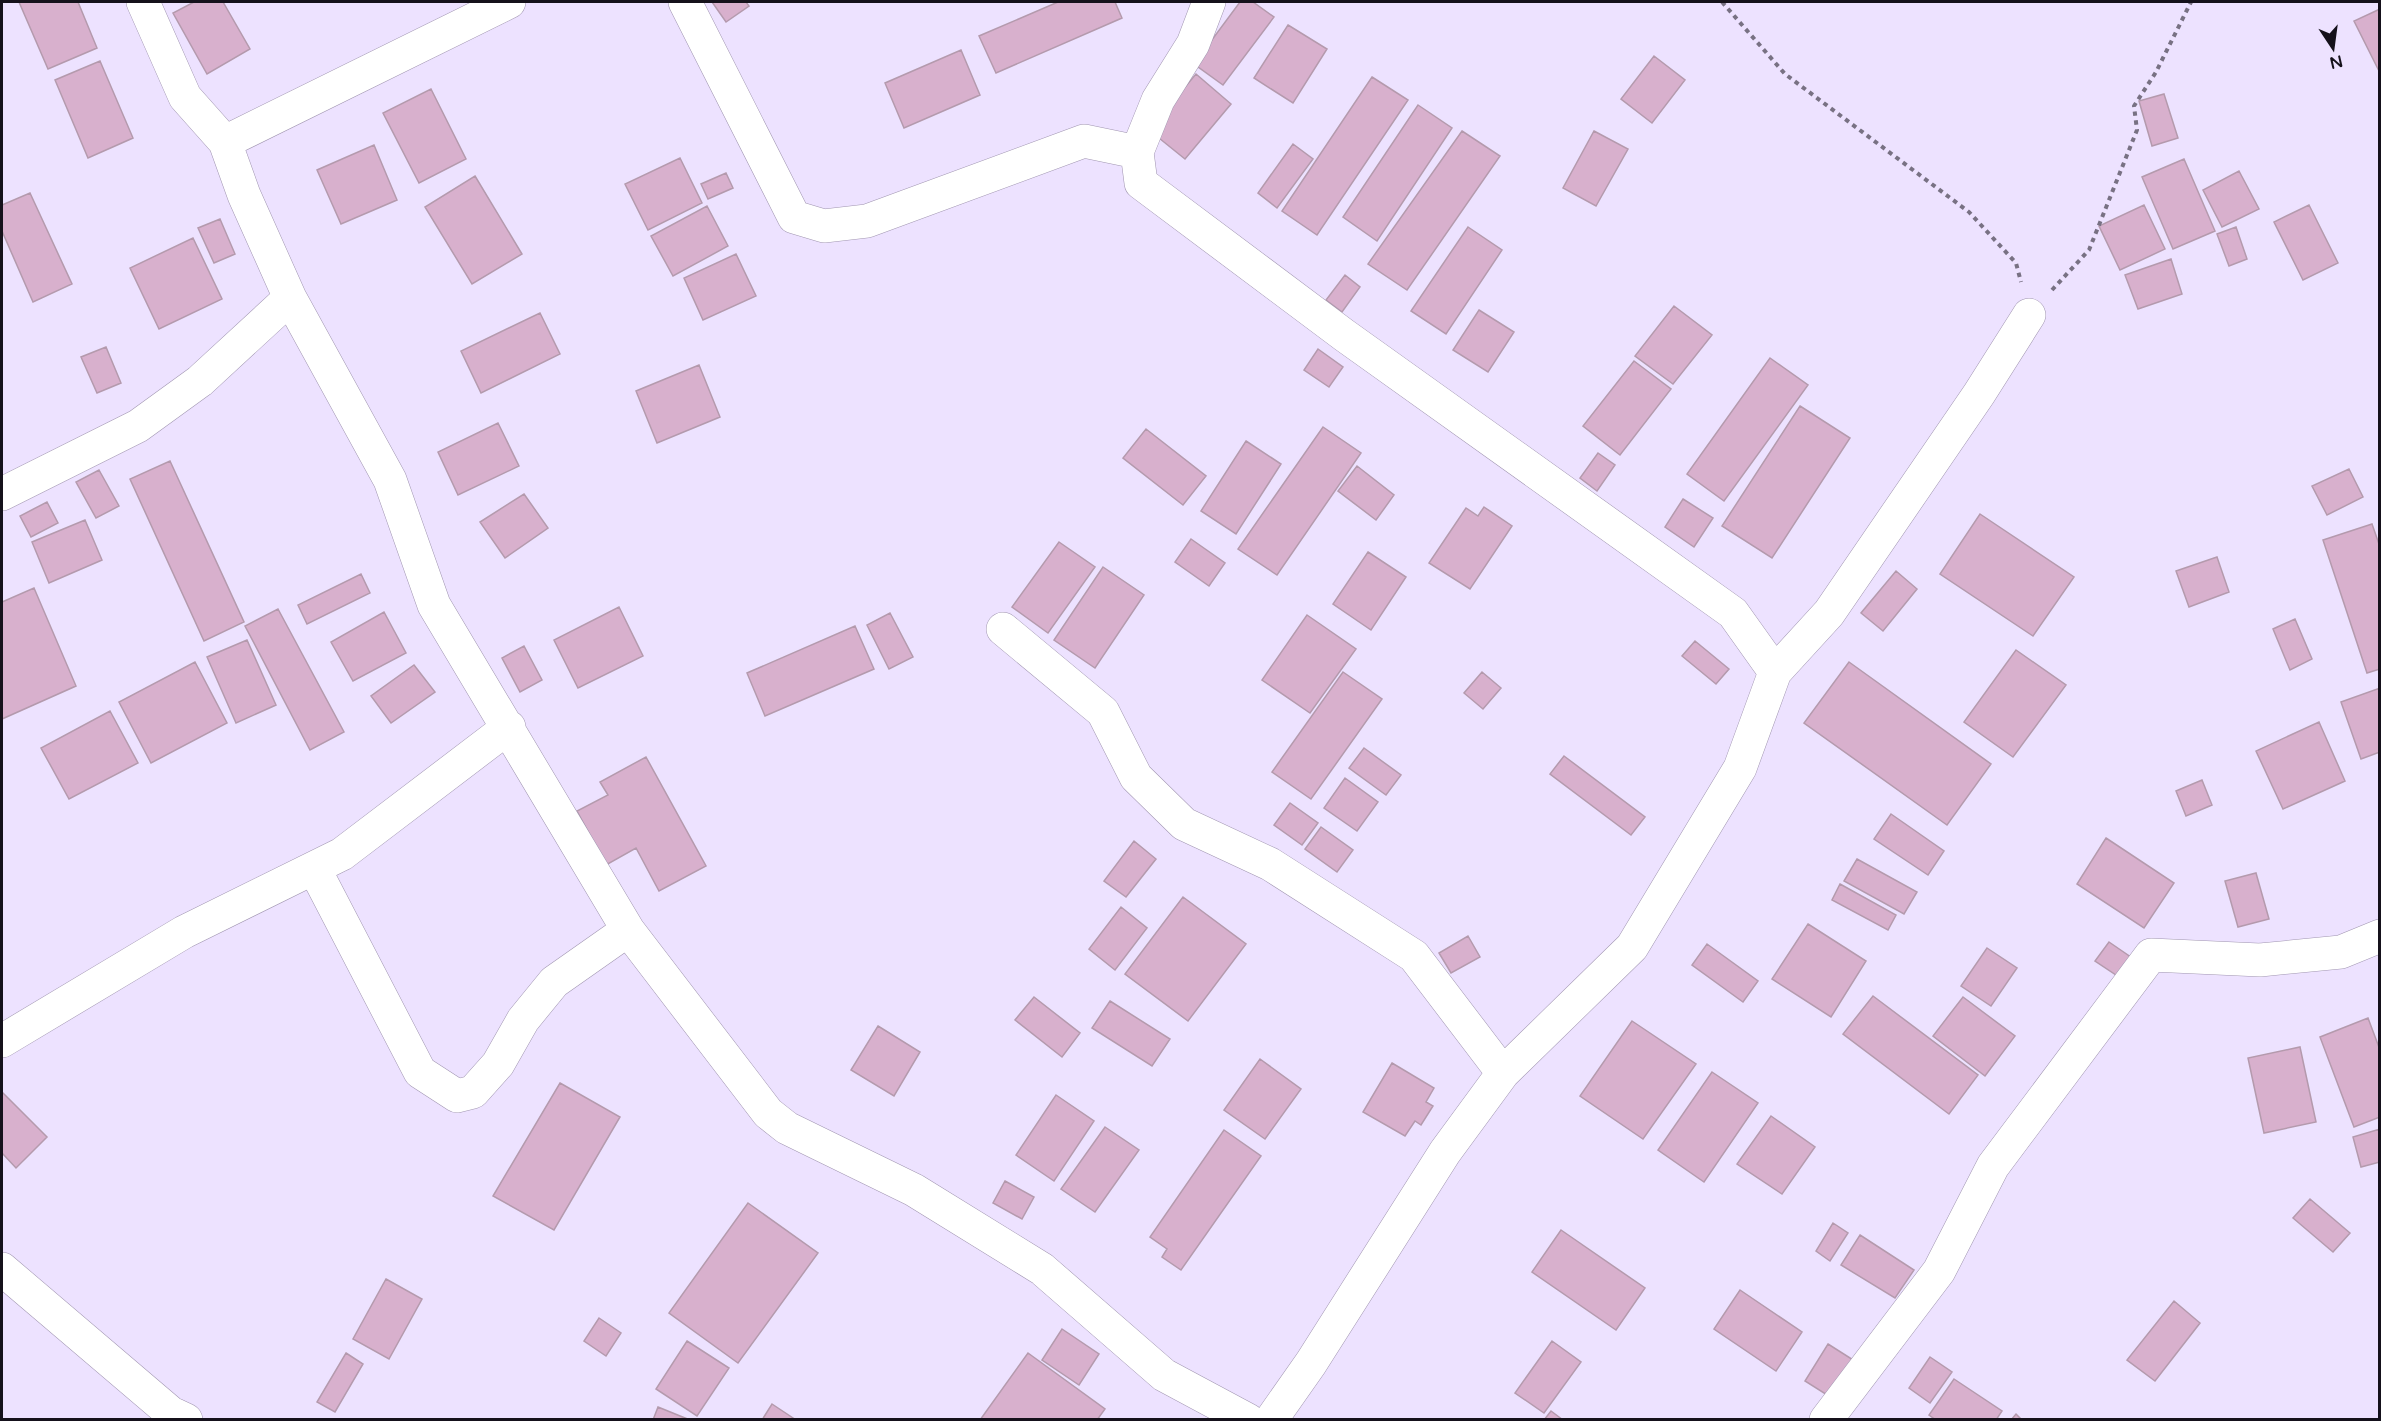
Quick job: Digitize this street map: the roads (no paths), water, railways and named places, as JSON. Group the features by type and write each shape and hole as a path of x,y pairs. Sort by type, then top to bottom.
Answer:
{"street":[{"path":"143,2 185,97 225,142 244,195 290,298 390,480 434,605 628,930 768,1113 787,1128 914,1190 1042,1269 1164,1375 1248,1419"},
{"path":"225,142 509,2"},
{"path":"686,2 795,217 824,226 867,221 1084,141 1137,152"},
{"path":"1209,2 1193,44 1158,100 1137,152 1141,183 1344,335 1733,613 1775,672"},
{"path":"2,494 138,426 200,381 290,298"},
{"path":"1271,1419 1445,1152 1503,1073 1632,947 1740,768 1775,672 1829,614 1979,394 2029,315"},
{"path":"1003,629 1103,712 1136,777 1184,824 1270,864 1414,956 1503,1073"},
{"path":"2,1041 184,932 342,854 509,728"},
{"path":"314,868 420,1072 457,1096 473,1092 498,1064 523,1020 554,982 628,930"},
{"path":"1826,1419 1939,1271 1993,1166 2151,955 2260,960 2341,952 2379,936"},
{"path":"2,1269 171,1413 186,1419"}]}
